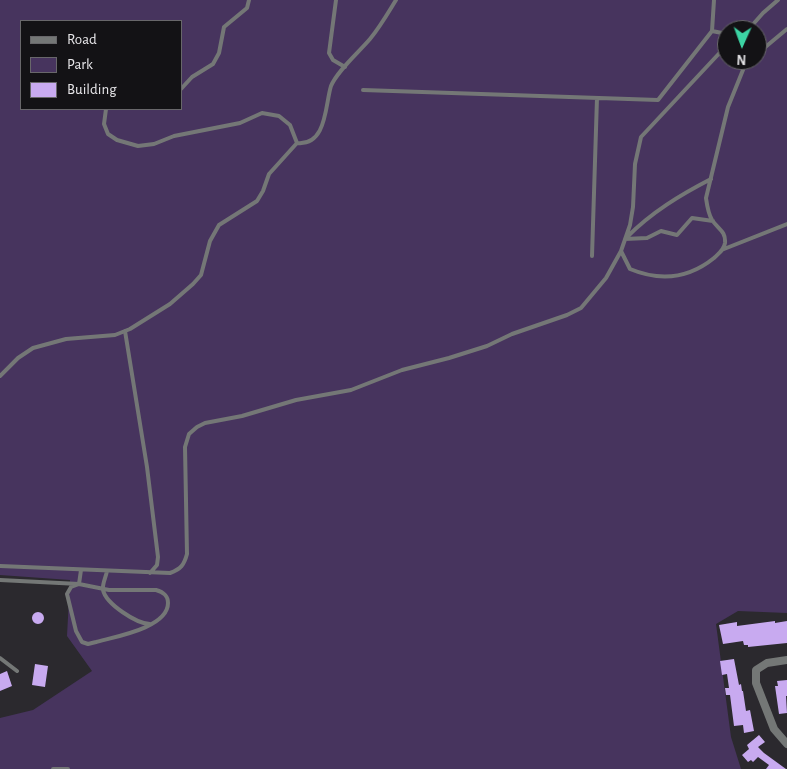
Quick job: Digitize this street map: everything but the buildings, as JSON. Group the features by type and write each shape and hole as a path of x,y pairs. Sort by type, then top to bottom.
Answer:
{"street":[{"path":"787,660 767,663 756,670 756,683 774,729 787,744"}],"lane":[{"path":"182,88 192,77 212,64 218,53 224,27 247,8 249,0"},
{"path":"336,0 329,53 333,60 345,67"},
{"path":"0,376 18,358 33,348 66,339 116,335 125,331 170,304 193,284 201,275 210,241 219,225 257,201 269,174 297,143 311,140 321,129 331,86 339,73 371,38 396,0"},
{"path":"363,90 658,100 712,31 714,0"},
{"path":"757,20 778,0"},
{"path":"767,46 787,29"},
{"path":"712,31 717,32"},
{"path":"0,566 150,573 170,573 180,569 184,564 187,554 185,446 189,434 197,427 205,423 242,416 296,400 351,390 402,370 487,346 512,334 567,315 581,308 606,278 621,251 630,225 633,207 635,164 641,136 717,56"},
{"path":"724,249 724,232 712,221 706,198 728,107 743,70"},
{"path":"592,256 597,98"},
{"path":"106,110 104,124 108,134 117,140 138,146 154,144 174,136 240,123 262,112 279,116 290,125 297,143"},
{"path":"625,239 657,210 684,192 711,179"},
{"path":"625,239 648,238 661,231 677,235 692,218 712,221"},
{"path":"621,251 630,269 646,276 674,276 691,273 709,262 724,249 787,224"},
{"path":"125,331 147,467 158,557 157,565 150,573"},
{"path":"78,584 81,570"},
{"path":"107,571 103,589 105,595 130,618 139,623 151,624"},
{"path":"0,580 78,584 109,590 156,590 163,592 168,602 167,609 163,617 151,624 88,644 82,642 76,632 68,594 71,587 78,584"},
{"path":"0,658 17,671"},
{"path":"53,769 68,769"}],"green space":[{"path":"0,0 787,0 787,613 738,611 716,624 731,737 741,769 0,769 0,718 33,710 92,671 67,636 70,580 0,575"}]}
